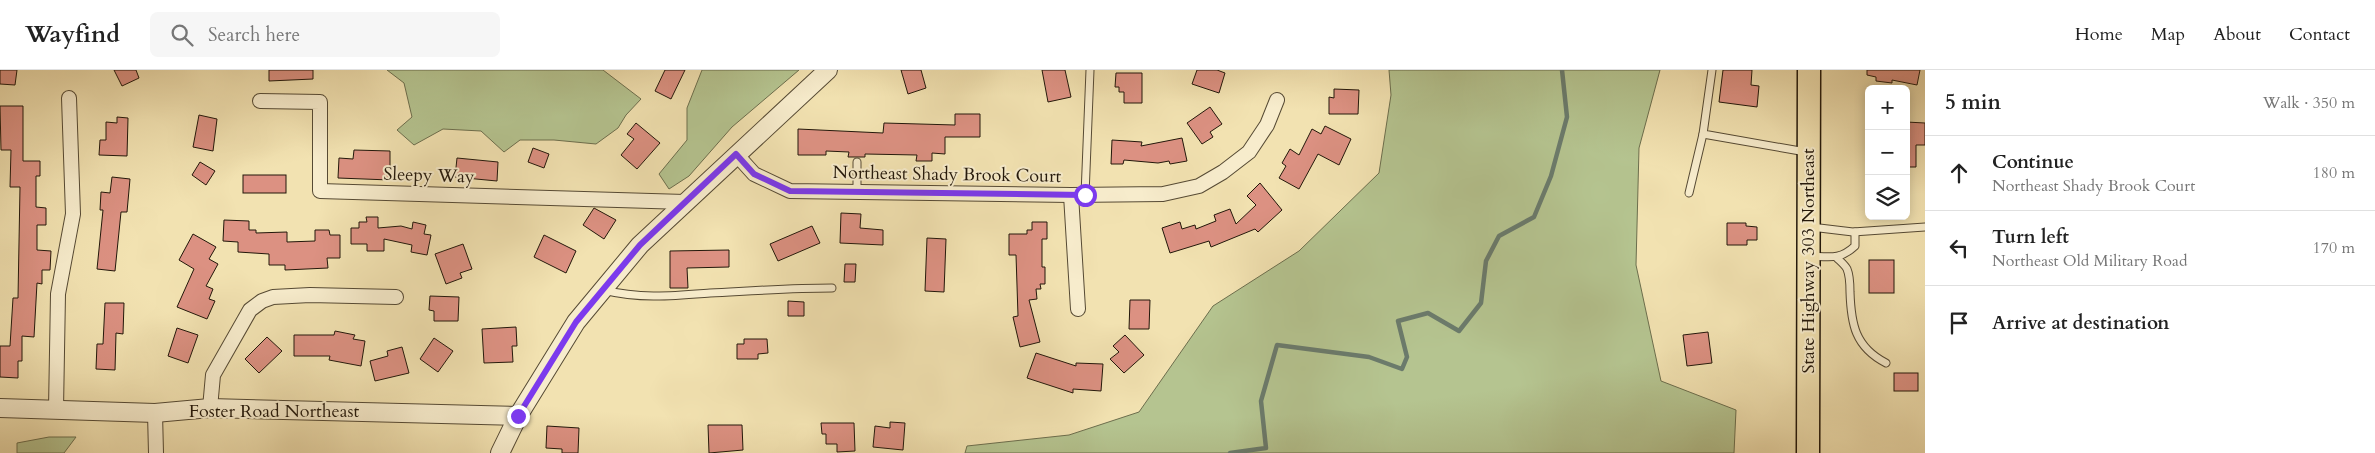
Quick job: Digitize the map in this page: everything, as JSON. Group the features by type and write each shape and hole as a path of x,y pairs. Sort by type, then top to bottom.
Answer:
{"main road":[{"name":"State Highway 303 Northeast","path":"1808,453 1809,70"}],"street":[{"path":"500,453 518,416 576,322 640,245 828,70"},
{"path":"56,409 58,294 73,214 69,98"},
{"name":"Northeast Shady Brook Court","path":"736,154 754,174 790,191 1078,195 1163,194 1199,186 1223,172 1249,152 1266,125 1277,100"},
{"name":"Sleepy Way","path":"260,101 320,102 320,191 685,202"},
{"path":"1078,195 1078,309"},
{"path":"210,408 213,375 250,310 262,301 273,298 310,296 396,297"},
{"name":"Foster Road Northeast","path":"0,408 155,413 210,408 518,416"},
{"path":"155,413 156,453"}],"lane":[{"path":"1078,195 1090,70"},
{"path":"1689,194 1703,134 1712,70"},
{"path":"1703,134 1809,152"},
{"path":"856,192 857,162"},
{"path":"1809,227 1855,232 1925,226"},
{"path":"1808,256 1837,258 1855,246 1855,232"},
{"path":"1837,258 1847,268 1851,320 1856,333 1862,343 1877,358 1886,363"},
{"path":"603,290 628,296 664,296 798,288 832,288"}],"green space":[{"path":"387,70 603,70 641,99 626,115 618,128 596,144 554,140 520,140 504,152 481,131 443,129 414,145 397,130 412,117 404,83"},
{"path":"702,70 799,70 732,127 689,176 669,189 659,174 687,140 687,108"},
{"path":"1389,70 1660,70 1639,148 1636,265 1661,381 1736,410 1734,453 965,453 967,446 1069,435 1139,412 1213,306 1299,251 1379,173 1391,95"},
{"path":"49,437 76,437 64,453 17,453 17,443"}],"building":[{"path":"0,70 17,70 15,85 0,84"},
{"path":"114,70 136,70 139,78 122,86"},
{"path":"269,70 313,70 313,79 269,81"},
{"path":"665,70 685,70 671,99 655,91"},
{"path":"901,70 921,70 926,88 908,94"},
{"path":"1042,70 1065,70 1071,97 1048,102"},
{"path":"1197,70 1217,70 1225,73 1219,93 1192,84"},
{"path":"1723,70 1752,70 1751,85 1759,86 1757,107 1719,102"},
{"path":"1867,70 1920,70 1917,85 1892,80 1892,83 1876,81 1876,77 1867,75"},
{"path":"1116,73 1142,73 1142,103 1124,103 1124,92 1119,92 1119,87 1115,87"},
{"path":"1334,89 1359,90 1358,114 1329,114 1329,97 1334,98"},
{"path":"0,106 23,106 23,161 40,161 40,176 36,176 36,207 46,208 46,225 37,225 37,250 51,251 50,270 42,270 42,284 37,283 34,337 22,336 22,361 18,361 18,378 0,377 0,346 10,346 13,298 18,298 20,187 10,187 11,150 1,150"},
{"path":"1210,107 1222,124 1210,132 1213,137 1202,144 1187,123"},
{"path":"955,114 980,114 980,137 945,137 945,154 932,153 932,161 916,161 917,155 865,154 865,157 848,157 849,152 826,151 826,155 798,155 798,129 883,133 884,123 955,125"},
{"path":"199,115 217,119 213,151 193,147"},
{"path":"117,117 128,118 127,156 99,155 100,140 106,140 106,122 117,123"},
{"path":"1910,122 1925,123 1925,145 1916,145 1916,167 1910,167"},
{"path":"636,123 660,143 637,169 621,155 634,139 627,134"},
{"path":"1325,126 1351,139 1339,165 1318,154 1299,189 1279,178 1286,166 1282,163 1290,149 1299,155 1312,129 1321,134"},
{"path":"1182,138 1187,161 1170,164 1169,161 1158,163 1124,160 1123,164 1111,164 1112,140 1142,142 1141,146"},
{"path":"533,148 549,154 544,168 528,162"},
{"path":"354,150 390,151 390,180 338,178 339,158 353,159"},
{"path":"457,158 498,162 497,181 455,177"},
{"path":"200,162 215,171 206,185 192,175"},
{"path":"243,175 286,175 286,193 243,193"},
{"path":"112,177 130,179 127,212 121,212 115,271 97,269 103,210 100,210 101,192 110,193"},
{"path":"1260,183 1282,210 1258,232 1255,229 1211,247 1209,241 1170,253 1162,228 1180,222 1182,229 1195,225 1196,229 1216,221 1214,215 1230,209 1236,224 1256,205 1247,196"},
{"path":"594,208 616,220 604,239 583,225"},
{"path":"841,213 861,214 860,228 883,230 883,245 840,243"},
{"path":"366,217 378,217 378,228 401,226 412,229 413,222 426,225 424,234 431,235 427,255 411,252 412,245 384,239 384,251 367,251 367,244 351,244 351,228 359,228 359,222 367,222"},
{"path":"224,220 249,221 249,230 256,230 256,233 287,232 287,242 315,241 315,230 329,230 330,235 340,235 340,258 327,258 328,268 285,270 285,265 269,265 269,254 238,252 238,242 223,241"},
{"path":"1032,222 1047,222 1047,239 1042,239 1042,267 1045,267 1045,284 1040,284 1041,289 1036,289 1037,299 1029,300 1040,342 1020,347 1013,317 1018,316 1016,255 1009,255 1009,234 1027,234 1027,230 1032,230"},
{"path":"1727,223 1746,223 1746,226 1757,227 1757,240 1747,240 1747,245 1727,245"},
{"path":"812,226 820,243 778,261 770,244"},
{"path":"193,234 216,247 209,259 218,264 206,286 213,289 209,299 215,301 207,319 177,307 194,269 179,260"},
{"path":"544,235 576,251 566,273 534,257"},
{"path":"927,238 946,239 944,292 925,291"},
{"path":"463,244 472,269 460,273 462,278 446,284 435,254"},
{"path":"729,250 729,267 687,268 688,288 670,288 670,251"},
{"path":"1869,260 1894,260 1894,293 1869,293"},
{"path":"845,264 856,264 855,282 844,282"},
{"path":"430,296 459,297 458,321 434,321 434,311 429,310"},
{"path":"1130,300 1150,300 1149,329 1129,329"},
{"path":"788,301 804,302 804,316 788,316"},
{"path":"105,303 124,303 123,334 116,333 115,370 96,369 97,344 103,344"},
{"path":"516,327 517,346 512,346 513,362 484,363 482,329"},
{"path":"177,328 198,335 188,363 168,356"},
{"path":"335,331 355,335 353,339 365,341 361,366 329,360 330,356 294,356 294,335 334,335"},
{"path":"1708,332 1712,363 1687,366 1683,335"},
{"path":"1125,335 1144,355 1124,373 1110,359 1119,352 1113,346"},
{"path":"267,337 282,351 259,373 245,359"},
{"path":"434,338 453,351 438,372 420,359"},
{"path":"744,339 767,339 768,353 758,354 758,359 737,359 737,344 744,344"},
{"path":"402,347 409,373 375,381 370,361 388,356 387,351"},
{"path":"1036,353 1076,366 1076,363 1103,364 1101,391 1073,389 1073,393 1027,378"},
{"path":"1894,373 1918,373 1918,391 1894,391"},
{"path":"890,422 905,423 903,450 873,447 875,426 890,428"},
{"path":"821,423 854,423 855,451 837,452 837,444 826,444 826,434 822,434"},
{"path":"708,425 742,425 743,450 709,453"},
{"path":"547,426 579,428 578,453 562,453 562,449 546,448"}],"waterway":[{"path":"1230,453 1266,448 1261,401 1277,345 1369,357 1402,369 1407,357 1398,321 1428,313 1459,331 1481,303 1486,261 1499,236 1534,217 1551,176 1567,117 1562,70"}],"route":[{"path":"518,416 576,322 640,245 736,154 754,174 790,191 1085,195"}]}
